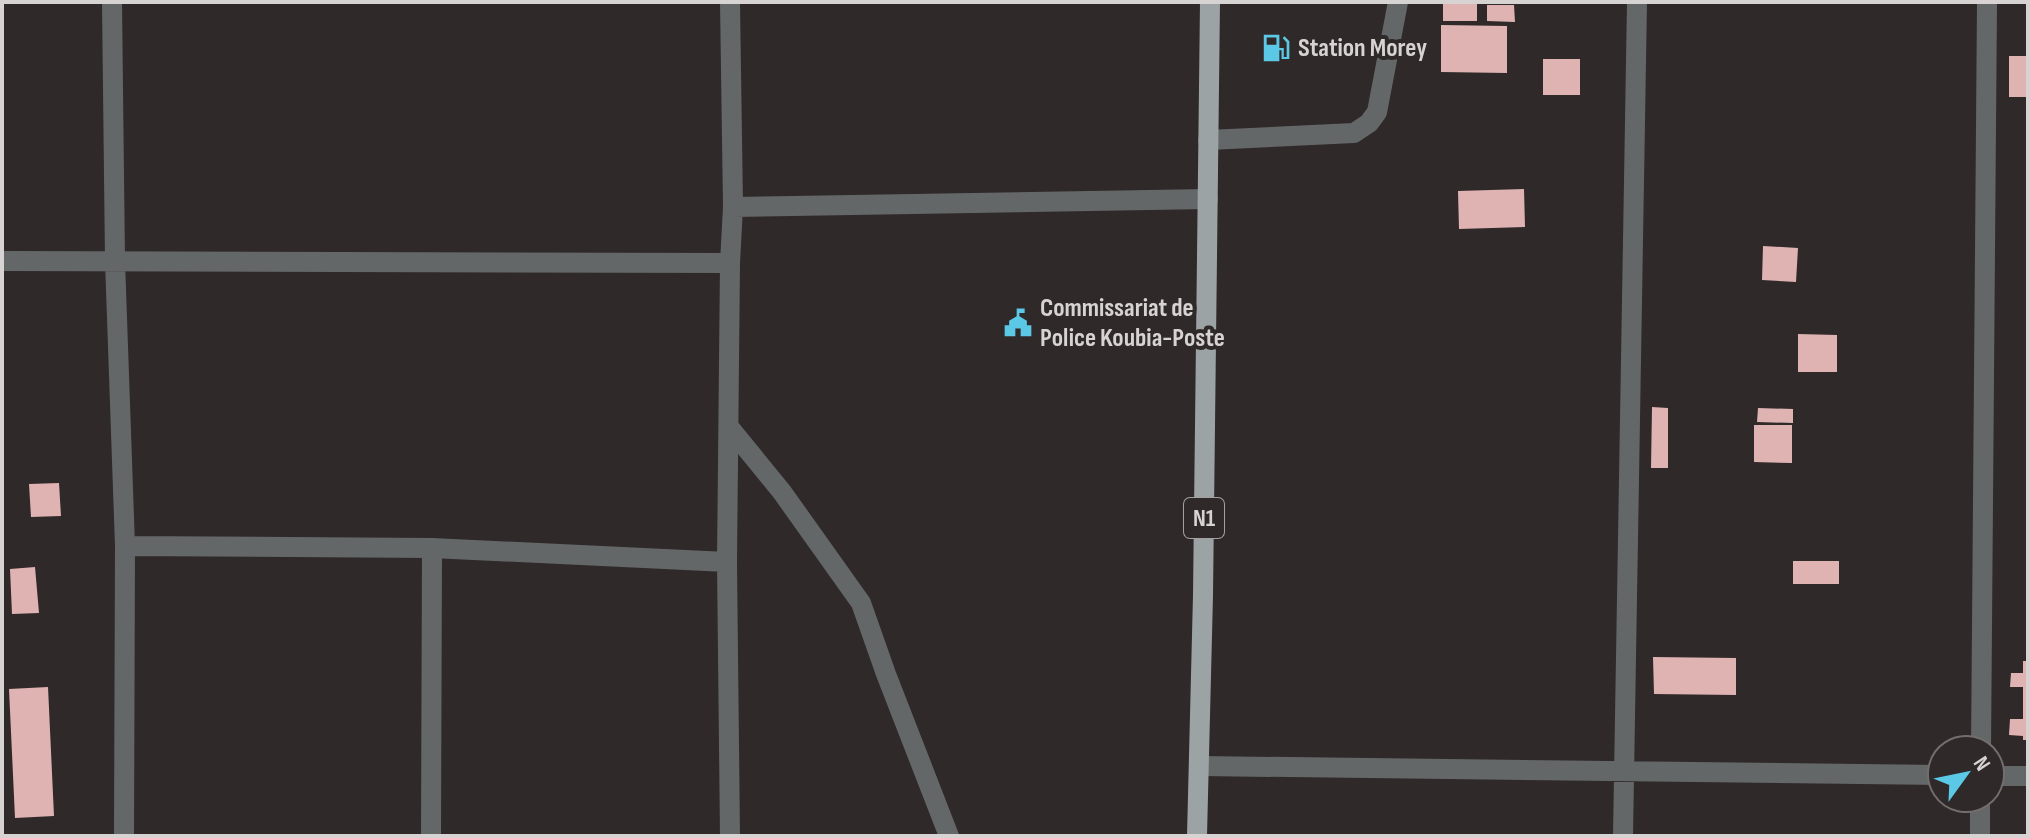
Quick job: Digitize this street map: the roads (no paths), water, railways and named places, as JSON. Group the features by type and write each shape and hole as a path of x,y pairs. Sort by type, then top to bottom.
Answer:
{"main road":[{"name":"N1","path":"1197,836 1210,2"}],"street":[{"path":"112,2 115,261 125,546 124,836"},
{"path":"730,2 733,207 727,562 730,836"},
{"path":"1208,140 1354,133 1369,123 1377,112 1398,2"},
{"path":"1623,836 1637,2"},
{"path":"1981,734 1987,2"},
{"path":"733,207 1208,199"},
{"path":"2,261 730,263"},
{"path":"729,427 782,492 861,603 949,836"},
{"path":"125,546 432,548 727,562"},
{"path":"431,836 432,548"},
{"path":"1199,766 1926,775"},
{"path":"2006,776 2028,776"},
{"path":"1980,814 1980,836"}],"place":[{"name":"Station Morey","path":"1276,48"},
{"name":"Commissariat de Police Koubia-Poste","path":"1018,323"}]}
